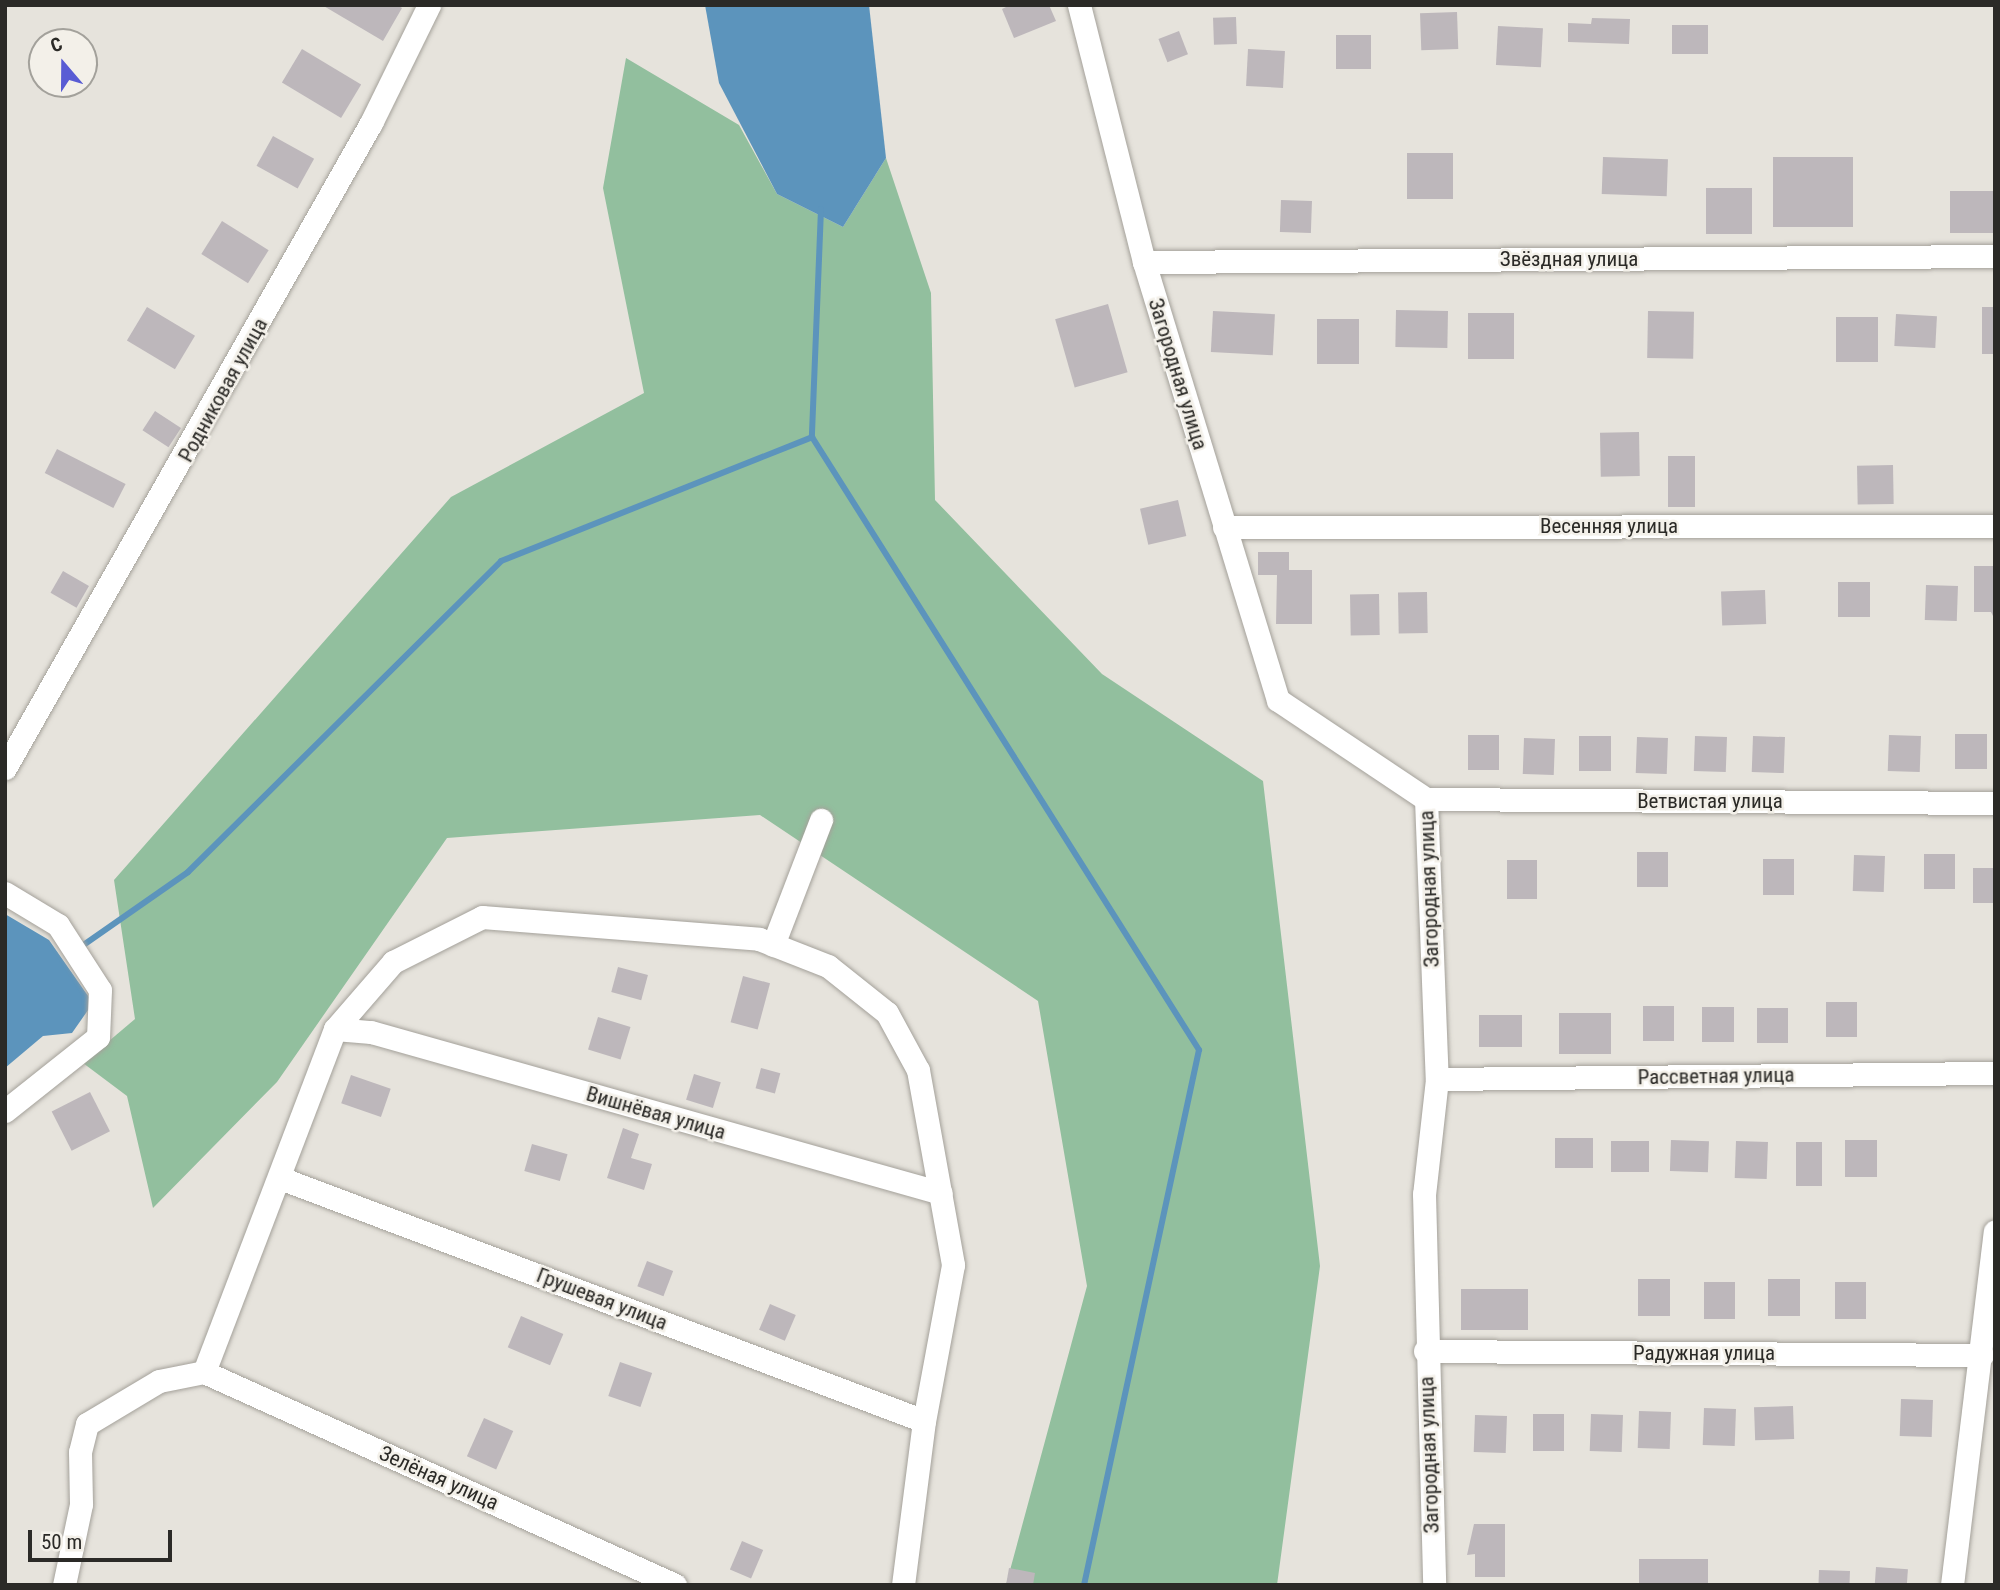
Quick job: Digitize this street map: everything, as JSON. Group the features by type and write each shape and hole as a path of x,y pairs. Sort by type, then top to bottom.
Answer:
{"street":[{"name":"Родниковая улица","path":"5,768 371,123 429,5"},
{"name":"Загородная улица","path":"1079,5 1144,262 1278,700 1426,799 1437,1079 1424,1194 1425,1351 1434,1585"},
{"name":"Звёздная улица","path":"1144,262 1995,256"},
{"name":"Весенняя улица","path":"1224,527 1995,526"},
{"name":"Ветвистая улица","path":"1426,799 1995,803"},
{"path":"773,945 821,820"},
{"path":"5,892 58,925 100,990 98,1037 5,1111"},
{"path":"64,1585 81,1504 80,1451 87,1424 159,1381 204,1372 335,1029 393,962 482,917 773,945 828,966 887,1013 918,1070 953,1265 923,1421 903,1585"},
{"name":"Вишнёвая улица","path":"335,1029 371,1032 941,1193"},
{"name":"Рассветная улица","path":"1437,1079 1995,1073"},
{"name":"Грушевая улица","path":"280,1178 923,1421"},
{"path":"1952,1585 1995,1232"},
{"name":"Радужная улица","path":"1425,1351 1982,1355"},
{"name":"Зелёная улица","path":"204,1372 675,1585"}],"green space":[{"path":"626,58 739,125 777,194 843,227 886,158 931,293 935,500 1102,674 1263,781 1320,1266 1277,1585 1006,1585 1087,1286 1038,1001 760,815 447,838 277,1082 153,1208 127,1096 83,1063 135,1019 114,880 451,497 644,393 603,188"}],"water":[{"path":"705,5 869,5 886,158 843,227 777,194 719,83"},
{"path":"5,914 49,940 93,1003 72,1033 43,1036 5,1068"}],"building":[{"path":"322,5 397,5 402,8 383,41"},
{"path":"1010,5 1049,5 1056,21 1014,38 1002,9"},
{"path":"1457,12 1458,49 1421,50 1420,13"},
{"path":"1236,17 1237,44 1214,45 1213,18"},
{"path":"1592,18 1630,19 1629,44 1568,42 1568,23 1591,24"},
{"path":"1672,25 1708,25 1708,54 1672,54"},
{"path":"1498,26 1543,28 1541,67 1496,65"},
{"path":"1179,31 1188,54 1167,62 1158,39"},
{"path":"1336,35 1371,35 1371,69 1336,69"},
{"path":"302,49 361,85 341,118 282,82"},
{"path":"1248,49 1285,51 1283,88 1246,86"},
{"path":"273,136 314,159 298,189 257,166"},
{"path":"1407,153 1453,153 1453,199 1407,199"},
{"path":"1603,157 1668,159 1667,196 1602,194"},
{"path":"1773,157 1853,157 1853,227 1773,227"},
{"path":"1706,188 1752,188 1752,234 1706,234"},
{"path":"1950,191 1995,191 1995,233 1950,233"},
{"path":"1281,200 1312,201 1311,233 1280,232"},
{"path":"222,221 269,250 248,283 201,254"},
{"path":"1108,304 1128,372 1075,387 1055,319"},
{"path":"147,307 195,336 175,369 127,340"},
{"path":"1982,307 1995,307 1995,354 1982,354"},
{"path":"1396,310 1448,311 1447,348 1395,347"},
{"path":"1213,311 1275,314 1273,355 1211,352"},
{"path":"1648,311 1694,312 1693,359 1647,358"},
{"path":"1468,313 1514,313 1514,359 1468,359"},
{"path":"1896,314 1937,316 1935,348 1894,346"},
{"path":"1836,317 1878,317 1878,362 1836,362"},
{"path":"1317,319 1359,319 1359,364 1317,364"},
{"path":"155,411 181,428 168,447 142,430"},
{"path":"1639,432 1640,476 1601,477 1600,433"},
{"path":"57,449 126,484 113,508 45,473"},
{"path":"1668,456 1695,456 1695,507 1668,507"},
{"path":"1893,465 1894,504 1858,505 1857,466"},
{"path":"1178,500 1186,536 1148,545 1140,509"},
{"path":"1258,552 1289,552 1289,570 1312,570 1312,624 1276,624 1277,575 1258,575"},
{"path":"1974,566 1995,566 1995,620 1991,612 1974,612"},
{"path":"63,571 89,586 76,608 50,593"},
{"path":"1838,582 1870,582 1870,617 1838,617"},
{"path":"1926,585 1958,586 1957,621 1925,620"},
{"path":"1765,590 1766,624 1722,626 1721,592"},
{"path":"1427,592 1428,633 1399,633 1398,593"},
{"path":"1379,594 1380,635 1351,635 1350,595"},
{"path":"1955,734 1987,734 1987,769 1955,769"},
{"path":"1468,735 1499,735 1499,770 1468,770"},
{"path":"1889,735 1921,736 1920,772 1888,771"},
{"path":"1579,736 1611,736 1611,771 1579,771"},
{"path":"1695,736 1727,737 1726,772 1694,771"},
{"path":"1753,736 1785,737 1784,773 1752,772"},
{"path":"1637,737 1668,738 1667,774 1636,773"},
{"path":"1524,738 1555,739 1554,775 1523,774"},
{"path":"1637,852 1668,852 1668,887 1637,887"},
{"path":"1924,854 1955,854 1955,889 1924,889"},
{"path":"1854,855 1885,856 1884,892 1853,891"},
{"path":"1763,859 1794,859 1794,895 1763,895"},
{"path":"1507,860 1537,860 1537,899 1507,899"},
{"path":"1973,868 1995,868 1995,903 1973,903"},
{"path":"618,967 648,975 641,1000 611,992"},
{"path":"743,976 770,983 758,1030 731,1022"},
{"path":"1826,1002 1857,1002 1857,1037 1826,1037"},
{"path":"1643,1006 1674,1006 1674,1041 1643,1041"},
{"path":"1702,1007 1734,1007 1734,1042 1702,1042"},
{"path":"1757,1008 1788,1008 1788,1043 1757,1043"},
{"path":"1559,1013 1611,1013 1611,1054 1559,1054"},
{"path":"1479,1015 1522,1015 1522,1047 1479,1047"},
{"path":"598,1017 631,1027 621,1059 588,1050"},
{"path":"761,1068 780,1073 775,1093 756,1088"},
{"path":"694,1074 721,1082 713,1108 686,1100"},
{"path":"351,1075 391,1089 381,1117 341,1103"},
{"path":"90,1092 110,1131 72,1151 52,1112"},
{"path":"623,1128 639,1134 631,1158 652,1164 644,1190 607,1178"},
{"path":"1555,1138 1593,1138 1593,1168 1555,1168"},
{"path":"1671,1140 1709,1141 1708,1172 1670,1171"},
{"path":"1845,1140 1877,1140 1877,1177 1845,1177"},
{"path":"1611,1141 1649,1141 1649,1172 1611,1172"},
{"path":"1736,1141 1768,1142 1767,1179 1735,1178"},
{"path":"1796,1142 1822,1142 1822,1186 1796,1186"},
{"path":"532,1144 568,1154 560,1181 524,1171"},
{"path":"647,1261 673,1271 663,1296 637,1286"},
{"path":"1638,1279 1670,1279 1670,1316 1638,1316"},
{"path":"1768,1279 1800,1279 1800,1316 1768,1316"},
{"path":"1704,1282 1735,1282 1735,1319 1704,1319"},
{"path":"1835,1282 1866,1282 1866,1319 1835,1319"},
{"path":"1461,1289 1528,1289 1528,1330 1461,1330"},
{"path":"770,1304 796,1315 785,1341 759,1330"},
{"path":"521,1316 563,1334 550,1365 508,1347"},
{"path":"620,1362 652,1373 640,1407 608,1396"},
{"path":"1901,1399 1933,1400 1932,1437 1900,1436"},
{"path":"1793,1406 1794,1439 1755,1440 1754,1407"},
{"path":"1704,1408 1736,1409 1735,1446 1703,1445"},
{"path":"1639,1411 1671,1412 1670,1449 1638,1448"},
{"path":"1533,1414 1564,1414 1564,1451 1533,1451"},
{"path":"1591,1414 1623,1415 1622,1452 1590,1451"},
{"path":"1475,1415 1507,1416 1506,1453 1474,1452"},
{"path":"484,1418 513,1431 496,1469 467,1456"},
{"path":"1474,1524 1505,1524 1505,1577 1475,1577 1475,1554 1467,1555"},
{"path":"742,1541 763,1550 751,1579 730,1570"},
{"path":"1639,1559 1708,1559 1708,1585 1639,1585"},
{"path":"1876,1567 1908,1569 1907,1585 1875,1585"},
{"path":"1009,1568 1035,1573 1033,1585 1006,1585"},
{"path":"1819,1570 1850,1571 1849,1585 1818,1585"}],"waterway":[{"path":"821,209 812,437 1199,1050 1084,1585"},
{"path":"82,946 188,872 501,561 812,437"}]}
